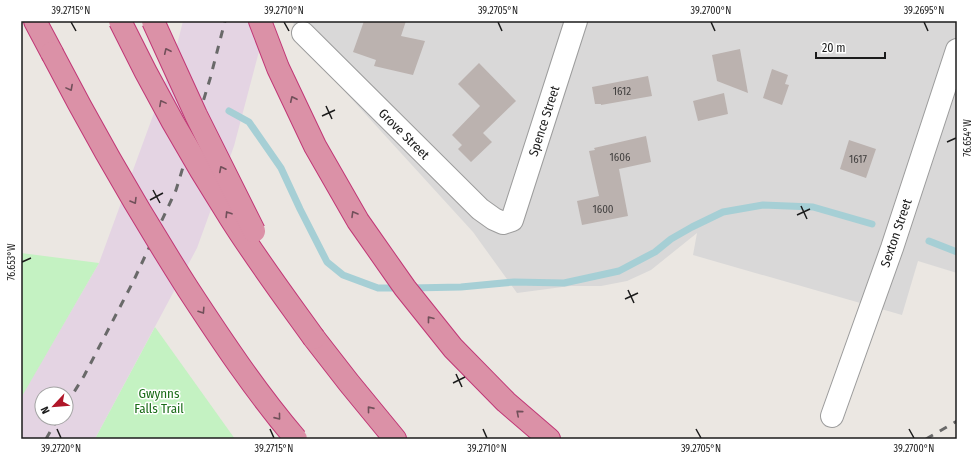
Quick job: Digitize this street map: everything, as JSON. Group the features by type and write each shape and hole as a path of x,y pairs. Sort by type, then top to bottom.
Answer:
{"highway":[{"path":"35,21 111,163 171,263 254,386 296,439"},
{"path":"38,21 52,53"},
{"path":"120,21 139,61 175,128 201,172 249,246 314,338 396,439"},
{"path":"153,21 196,115 244,212 278,276 314,338"},
{"path":"260,21 278,68 315,146 358,221 406,288 453,348 506,402 549,439"}],"street":[{"name":"Spence Street","path":"512,220 576,21"},
{"name":"Grove Street","path":"303,33 480,209 502,223 512,220"},
{"name":"Sexton Street","path":"832,416 892,248 957,50"}],"shaded area":[{"path":"183,21 267,21 234,146 197,248 95,439 21,439 21,397 99,263 173,61"},
{"path":"293,21 957,21 957,273 918,261 902,315 693,255 697,233 651,270 627,281 601,286 570,286 517,293 473,232 296,38"}],"green space":[{"path":"21,253 99,263 21,398"},
{"name":"Gwynns Falls Trail","path":"155,327 235,439 95,439"}],"building":[{"path":"364,21 406,21 401,36 425,41 413,75 374,66 376,60 353,52"},
{"path":"740,49 748,93 717,81 712,55"},
{"path":"479,63 516,101 483,133 492,142 471,162 458,149 462,145 452,135 480,106 458,84"},
{"path":"772,69 788,75 785,84 789,85 782,105 763,98"},
{"path":"648,76 652,96 601,105 595,104 592,87"},
{"path":"724,93 728,114 698,121 693,101"},
{"path":"646,136 651,162 619,169 628,216 582,225 577,201 599,196 589,151 595,150 594,148"},
{"path":"849,140 876,149 866,178 840,169"}],"waterway":[{"path":"229,111 249,122 281,168 327,262 343,275 378,288 400,288"},
{"path":"411,288 461,287 514,282 564,283 619,271 655,252 671,239 692,227 723,212 763,205 813,207 872,224"},
{"path":"929,241 957,252"}],"railway":[{"path":"74,392 84,376 133,282 176,190 210,79 225,21"},
{"path":"926,439 957,421"},
{"path":"46,439 53,426"}]}
